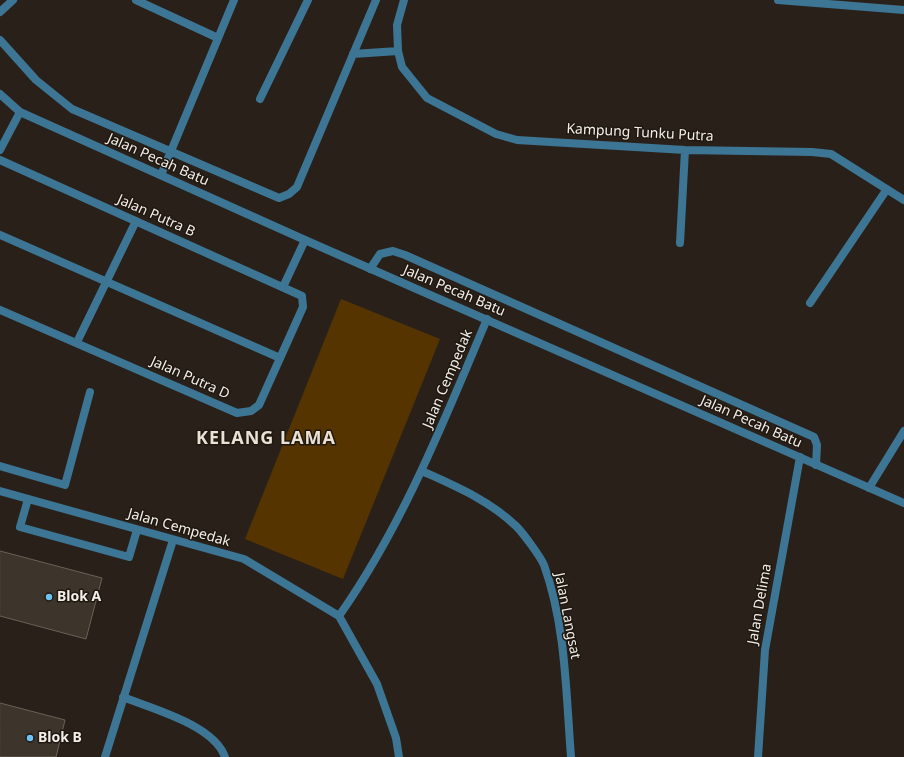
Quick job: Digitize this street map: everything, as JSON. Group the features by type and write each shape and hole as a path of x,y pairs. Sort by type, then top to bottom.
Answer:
{"street":[{"path":"0,12 13,0"},
{"path":"136,0 218,38"},
{"path":"161,175 234,0"},
{"path":"260,99 308,0"},
{"path":"0,40 36,80 72,109 280,198 289,194 297,187 376,0"},
{"name":"Kampung Tunku Putra","path":"404,0 397,25 398,51 402,67 427,98 496,134 517,140 685,150 812,152 831,154 904,200"},
{"path":"778,0 904,10"},
{"path":"353,54 398,51"},
{"name":"Jalan Pecah Batu","path":"0,94 20,112 370,269 488,319 904,503"},
{"path":"0,150 20,112"},
{"path":"680,243 685,150"},
{"name":"Jalan Putra B","path":"0,160 302,296"},
{"path":"810,303 887,189"},
{"path":"78,342 136,221"},
{"path":"0,235 280,358"},
{"path":"283,287 305,240"},
{"path":"370,269 380,254 393,252 405,255 814,437 817,445 816,465"},
{"name":"Jalan Putra D","path":"0,310 78,342 237,413 251,411 259,405 303,307 302,296"},
{"name":"Jalan Cempedak","path":"339,616 364,580 422,471 488,319"},
{"path":"0,466 65,485 90,392"},
{"path":"869,488 904,431"},
{"name":"Jalan Delima","path":"758,757 765,650 800,458"},
{"name":"Jalan Langsat","path":"422,471 483,500 516,526 544,564 554,604 563,657 571,757"},
{"name":"Jalan Cempedak","path":"0,491 244,559 339,616 377,684 396,738 399,757"},
{"path":"28,499 20,527 129,557 137,530"},
{"path":"105,757 173,540"},
{"path":"123,697 194,724 222,749 225,757"}],"shaded area":[{"path":"341,299 440,339 343,579 245,539"}],"building":[{"name":"Blok A","path":"0,551 102,578 86,639 0,616"},
{"name":"Blok B","path":"0,703 65,720 56,757 0,757"}],"place":[{"name":"Blok A","path":"49,597"},
{"name":"Blok B","path":"30,738"}],"district":[{"name":"KELANG LAMA","path":"266,439"}]}
